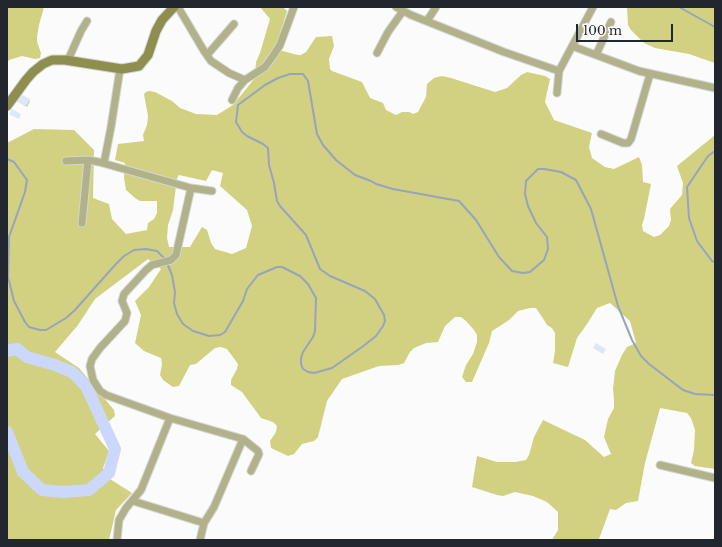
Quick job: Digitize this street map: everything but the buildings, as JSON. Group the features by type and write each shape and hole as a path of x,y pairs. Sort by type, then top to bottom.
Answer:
{"main road":[{"path":"7,106 37,68 52,60 68,60 120,69 139,66 148,55 156,31 162,20 174,7"}],"street":[{"path":"178,7 207,55 219,67 245,80"},
{"path":"232,100 238,88 245,80 265,67 274,56 280,45 294,7"},
{"path":"396,7 504,52 559,71"},
{"path":"427,21 436,7"},
{"path":"557,93 559,71 593,7"},
{"path":"378,53 388,32 403,11"},
{"path":"68,60 87,21"},
{"path":"596,55 611,22"},
{"path":"207,55 234,24"},
{"path":"572,46 639,71 715,88"},
{"path":"104,163 120,69"},
{"path":"600,134 628,144 631,139 650,74"},
{"path":"82,223 88,160"},
{"path":"66,161 88,160 104,163 191,188 212,191"},
{"path":"191,188 179,249 176,255 170,260 152,265 124,294 122,301 127,313 125,321 100,348 92,359 90,366 93,380 100,391 106,395 170,418 243,439 258,451 259,454 251,471"},
{"path":"117,540 119,520 126,508 141,490 170,418"},
{"path":"200,540 204,523 214,506 243,439"},
{"path":"660,465 715,478"},
{"path":"133,501 204,523"}],"shaded area":[{"path":"7,7 44,7 37,37 37,42 41,53 40,58 35,59 22,56 9,60 7,63"},
{"path":"260,7 283,7 287,11 275,49 301,55 306,52 316,37 332,36 334,46 329,59 330,69 362,82 370,98 383,103 386,110 396,115 402,112 409,112 413,114 418,112 426,97 427,84 434,78 442,76 451,78 495,92 507,88 521,75 527,72 545,76 550,79 545,102 554,120 592,133 589,147 592,158 605,167 614,169 639,157 642,165 643,182 651,184 642,225 643,231 654,237 660,235 669,226 671,220 670,209 682,195 683,183 677,166 715,135 715,469 695,466 691,463 694,450 695,430 691,418 687,413 660,408 645,463 638,501 626,503 616,510 610,509 599,539 601,540 552,540 558,530 558,512 547,502 533,496 515,492 503,496 472,487 477,456 497,462 515,462 526,460 534,437 543,420 585,440 604,457 611,454 604,437 608,419 614,408 613,389 615,371 627,347 636,343 630,321 610,303 597,308 577,338 568,367 553,363 555,333 552,328 547,325 536,308 518,311 509,320 492,331 489,343 472,382 466,382 462,377 466,365 473,354 477,342 477,335 466,321 461,317 455,317 445,326 438,342 426,343 414,348 404,363 398,365 379,366 342,379 327,401 318,437 314,441 302,444 294,454 288,456 271,448 270,441 276,432 277,426 273,422 261,418 242,392 231,385 231,380 238,364 227,349 221,347 215,348 196,364 190,365 179,386 173,387 163,380 160,375 162,364 161,358 144,351 135,343 141,315 135,301 149,287 161,269 148,259 95,299 78,325 55,352 79,368 114,410 115,416 95,434 109,451 103,468 110,479 132,493 116,510 109,540 7,540 7,143 34,129 74,130 94,150 93,198 109,204 112,219 126,234 147,230 148,223 154,219 157,213 157,201 140,201 126,190 124,178 125,163 115,160 118,144 144,141 143,135 147,125 148,116 144,94 149,91 155,92 172,101 180,108 196,114 217,115 233,105 255,78 256,62 270,19","holes":["212,170 223,173 220,186 247,210 252,226 246,248 232,254 215,249 211,243 207,230 202,227 190,247 169,247 167,238 168,225 173,210 177,178 179,175 206,181"]},
{"path":"627,7 715,7 715,63 689,54 655,48 644,43 628,25"}],"waterway":[{"path":"679,7 715,27"},
{"path":"167,263 172,275 175,292 174,303 177,314 183,324 193,331 209,336 220,335 225,332 243,301 247,289 258,275 277,267 282,267 300,276 308,284 316,298 315,331 301,358 303,369 308,372 314,373 332,368 376,336 385,321 384,315 375,299 365,291 330,276 320,269 306,235 277,201 269,165 268,148 242,132 236,122 238,105 265,85 290,74 303,74 308,81 317,134 323,145 336,160 355,175 376,184 393,189 459,201 476,220 499,257 512,271 523,273 530,272 544,260 548,249 547,237 536,223 528,206 525,194 526,181 538,169 561,172 576,180 591,209 618,306 632,340 641,356 683,390 695,394 715,395"},
{"path":"715,151 708,156 687,187 689,218 697,241 712,261 715,262"},
{"path":"7,159 14,162 27,180 25,192 9,237 8,277 14,301 29,327 46,330 66,318 115,265 124,256 134,250 146,249 157,251 165,259"},
{"path":"7,351 17,349 27,357 55,365 72,372 86,386 115,449 109,473 89,490 63,492 42,490 23,472 7,432"}]}
